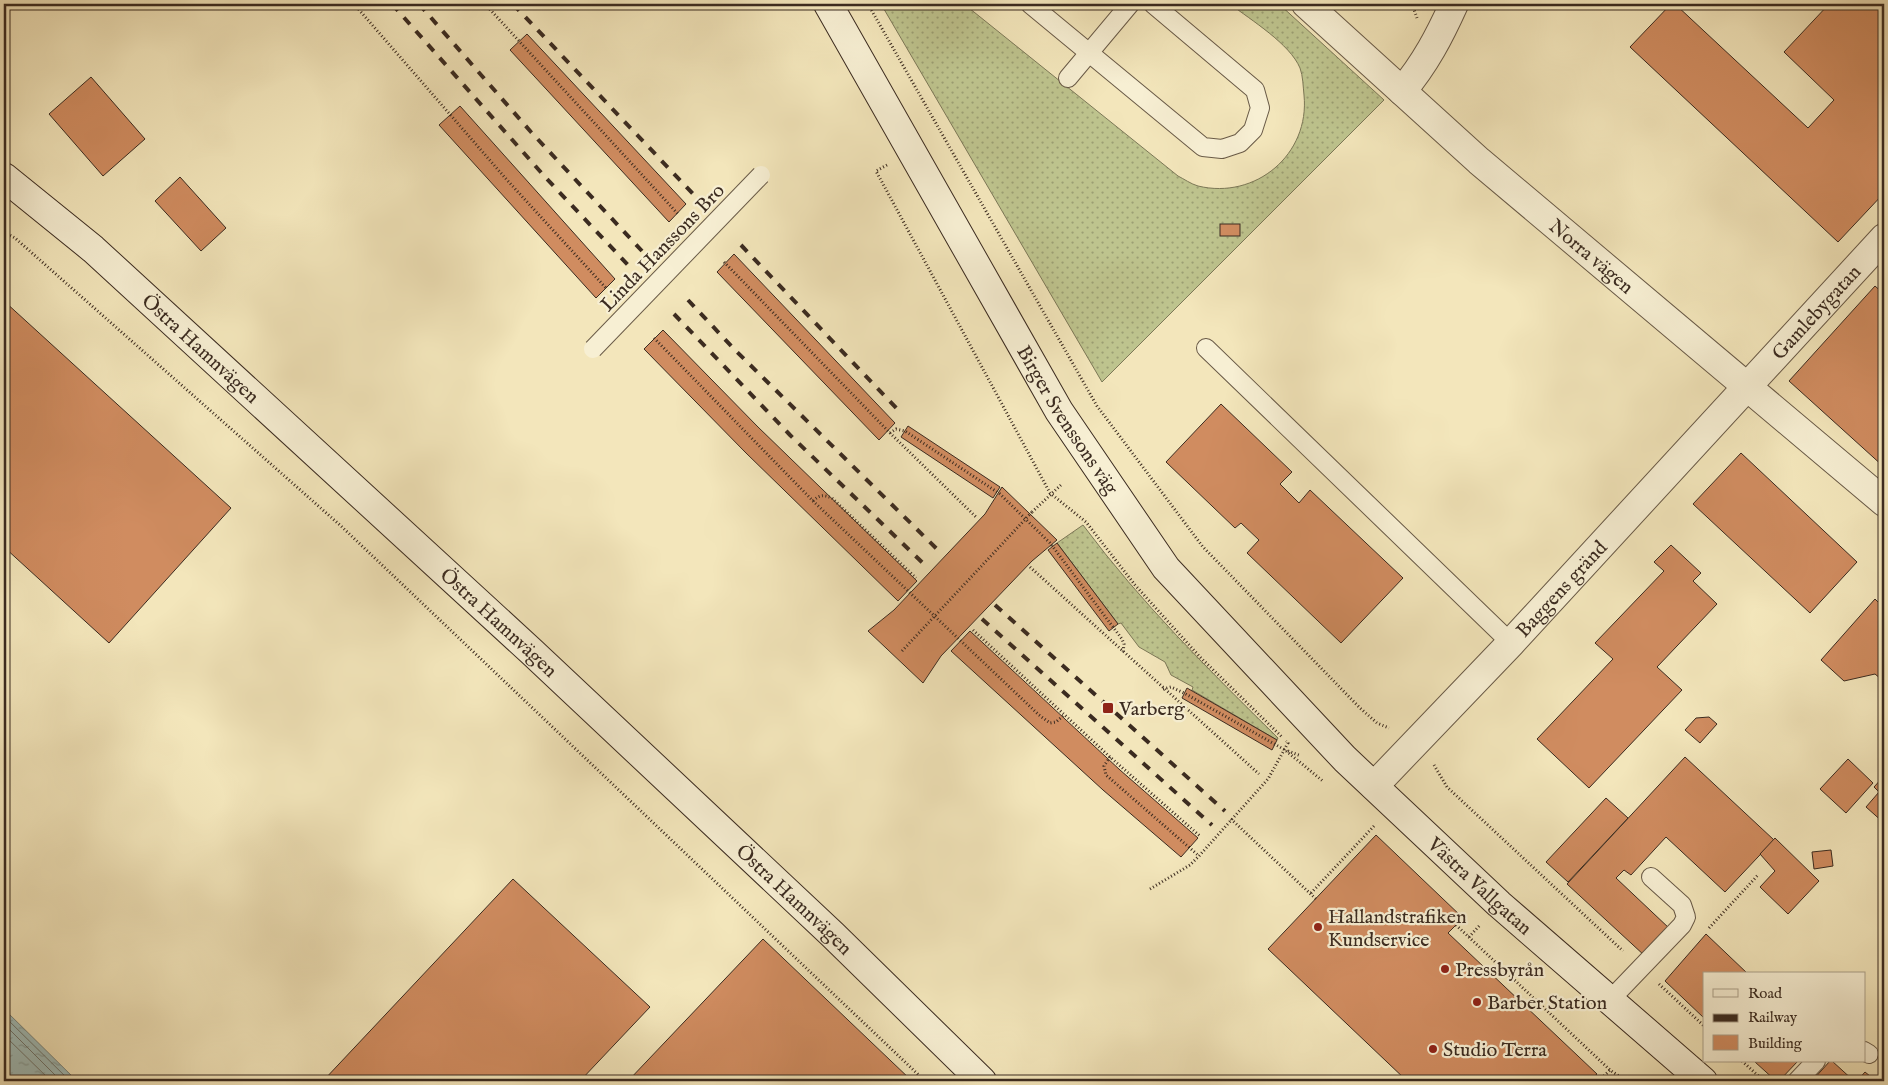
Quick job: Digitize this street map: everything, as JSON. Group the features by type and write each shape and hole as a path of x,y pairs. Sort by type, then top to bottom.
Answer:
{"street":[{"name":"Birger Svenssons väg","path":"828,4 1059,411 1166,568 1339,753 1374,786"},
{"name":"Norra vägen","path":"1306,4 1479,161 1884,502"},
{"path":"1402,91 1420,70 1438,40 1454,4"},
{"name":"Östra Hamnvägen","path":"4,177 93,249 532,652 833,935 982,1081"},
{"name":"Gamlebygatan","path":"1746,387 1884,238"},
{"name":"Baggens gränd","path":"1374,786 1511,643 1746,387"},
{"name":"Västra Vallgatan","path":"1374,786 1499,904 1703,1081"}],"lane":[{"path":"1030,4 1203,147 1222,149 1240,143 1253,130 1260,108 1255,90 1153,4"},
{"path":"1068,78 1130,4"},
{"name":"Linda Hanssons Bro","path":"594,349 761,175"},
{"path":"1206,348 1511,643"},
{"path":"1610,1000 1682,925 1686,917 1682,905 1651,877"},
{"path":"1797,1081 1815,1062"}],"path":[{"path":"354,4 507,180 606,288"},
{"path":"485,4 678,214"},
{"path":"868,4 1097,406 1203,547 1377,723 1419,741 1447,787 1703,1025"},
{"path":"4,232 22,244 341,526 925,1081"},
{"path":"724,262 890,433 977,518"},
{"path":"654,338 813,501 1039,715 1050,723 1056,722 1064,716"},
{"path":"890,433 896,428 905,431 1000,494 1053,546 1114,627 1124,644 1123,653"},
{"path":"902,651 1025,519 1062,484"},
{"path":"813,501 818,496 824,495 832,498 916,578"},
{"path":"1030,567 1259,774"},
{"path":"973,630 1110,758 1201,837"},
{"path":"1163,689 1171,687 1184,693 1276,746"},
{"path":"1150,889 1190,865 1199,856 1268,779 1284,750"},
{"path":"1110,758 1104,766 1104,771 1111,779 1199,856"},
{"path":"1231,819 1316,898"},
{"path":"1311,894 1376,824"},
{"path":"1712,924 1758,875"},
{"path":"1456,925 1610,1070 1626,1081"},
{"path":"1743,1062 1764,1081"},
{"path":"1599,1081 1610,1070"}],"green space":[{"path":"881,4 964,4 1178,176 1198,186 1219,189 1240,186 1259,179 1275,168 1288,153 1298,136 1304,116 1302,78 1300,68 1295,59 1279,41 1230,4 1279,4 1384,100 1102,382"},
{"path":"1083,525 1152,609 1278,738 1277,740 1192,690 1193,687 1171,675 1165,662 1139,647 1121,623 1118,624 1057,543"}],"water":[{"path":"4,1009 77,1081 4,1081"}],"building":[{"path":"1671,4 1675,4 1808,128 1834,100 1784,52 1829,4 1884,4 1884,193 1838,242 1630,47"},
{"path":"527,34 686,204 669,222 510,50"},
{"path":"91,77 145,139 103,176 49,114"},
{"path":"460,106 615,279 596,298 439,125"},
{"path":"180,177 226,228 201,251 155,201"},
{"path":"1220,224 1240,224 1240,236 1220,236"},
{"path":"734,254 895,423 879,440 717,272"},
{"path":"1875,286 1884,294 1884,368 1882,371 1884,373 1884,467 1789,381"},
{"path":"4,301 231,508 109,643 4,547"},
{"path":"663,330 758,427 917,581 898,601 746,453 644,349"},
{"path":"1221,404 1292,472 1280,484 1299,503 1310,490 1403,578 1341,643 1247,553 1259,540 1241,523 1235,528 1166,462"},
{"path":"908,426 1000,487 993,498 901,437"},
{"path":"1741,453 1857,562 1810,613 1693,504"},
{"path":"1002,487 1057,540 1032,561 941,656 923,683 868,631 894,610 985,514"},
{"path":"1057,543 1118,624 1109,631 1048,550"},
{"path":"1671,545 1701,573 1693,581 1717,604 1657,667 1682,690 1589,788 1537,739 1613,659 1595,643 1664,571 1654,562"},
{"path":"1875,599 1884,608 1884,676 1881,679 1875,674 1844,681 1821,660"},
{"path":"970,631 1120,770 1198,838 1181,857 1103,790 951,651"},
{"path":"1187,688 1277,740 1272,750 1182,698"},
{"path":"1709,717 1717,724 1700,743 1685,730 1696,718"},
{"path":"1685,757 1774,840 1725,892 1666,837 1631,875 1624,870 1616,878 1670,929 1645,956 1567,884"},
{"path":"1848,759 1873,783 1846,813 1820,789"},
{"path":"1884,776 1884,823 1866,807 1879,792 1874,787"},
{"path":"1606,798 1628,818 1568,882 1546,862"},
{"path":"1376,835 1463,918 1448,933 1597,1074 1589,1081 1407,1081 1268,949"},
{"path":"1775,838 1819,881 1788,914 1760,887 1775,871 1760,854"},
{"path":"1831,850 1833,866 1814,869 1812,852"},
{"path":"513,879 650,1007 580,1081 323,1081"},
{"path":"1706,934 1746,972 1703,972 1703,1017 1665,981"},
{"path":"763,939 912,1081 628,1081"},
{"path":"1755,1062 1797,1062 1779,1081 1776,1081"},
{"path":"1829,1062 1833,1062 1854,1081 1812,1081"},
{"path":"1865,1072 1876,1081 1857,1081"}],"railway":[{"path":"392,4 546,178 629,266"},
{"path":"419,4 531,132 642,251"},
{"path":"513,4 695,196"},
{"path":"741,245 900,412"},
{"path":"688,300 735,350 942,554"},
{"path":"674,314 790,435 928,568"},
{"path":"995,605 1225,811"},
{"path":"982,619 1212,825"}],"place":[{"name":"Varberg","path":"1108,708"},
{"name":"Hallandstrafiken Kundservice","path":"1318,927"},
{"name":"Pressbyrån","path":"1445,969"},
{"name":"Barber Station","path":"1477,1002"},
{"name":"Studio Terra","path":"1433,1049"}]}
